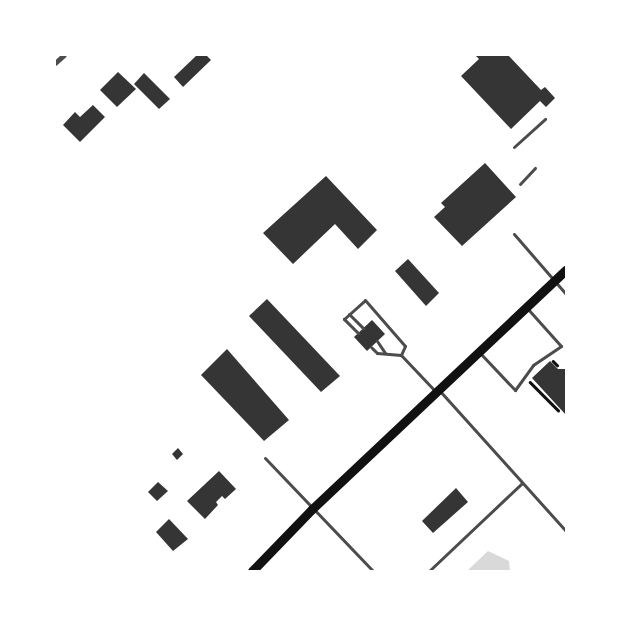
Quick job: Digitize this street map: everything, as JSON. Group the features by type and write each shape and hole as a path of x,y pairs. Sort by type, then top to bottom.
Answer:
{"main road":[{"path":"252,571 312,509 566,270"}],"street":[{"path":"55,63 64,55"}],"lane":[{"path":"514,146 545,119"},
{"path":"520,184 535,168"},
{"path":"514,234 566,294"},
{"path":"358,333 344,318 365,300 399,336 405,346 401,355"},
{"path":"479,352 515,390 533,364 561,346 526,306"},
{"path":"349,314 364,328"},
{"path":"377,341 386,353"},
{"path":"371,347 377,353 401,355 438,392 566,531"},
{"path":"265,458 373,571"},
{"path":"428,571 522,483"}],"path":[{"path":"554,361 557,365"},
{"path":"530,382 558,410"}],"shaded area":[{"path":"488,551 509,561 510,571 467,571"}],"building":[{"path":"197,55 206,55 211,60 183,87 174,77"},
{"path":"475,55 508,55 541,90 545,87 555,98 546,107 540,101 511,129 461,76 479,59"},
{"path":"118,72 136,89 117,107 100,90"},
{"path":"144,73 170,99 159,109 134,84"},
{"path":"93,105 105,117 80,142 63,125 75,112 80,117"},
{"path":"485,163 516,197 462,246 434,217 445,207 441,203"},
{"path":"326,176 377,230 358,249 335,224 293,264 263,233"},
{"path":"408,259 439,293 426,306 395,271"},
{"path":"267,299 340,376 321,392 249,316"},
{"path":"372,320 385,334 367,351 354,337"},
{"path":"227,349 289,420 264,441 201,375"},
{"path":"550,361 558,369 566,369 566,415 532,378"},
{"path":"178,448 183,454 177,460 172,454"},
{"path":"219,471 236,489 225,499 222,496 216,502 218,505 205,519 187,501"},
{"path":"158,482 168,491 157,501 148,492"},
{"path":"456,488 468,502 433,533 422,521"},
{"path":"169,519 188,539 173,551 156,532"}]}
